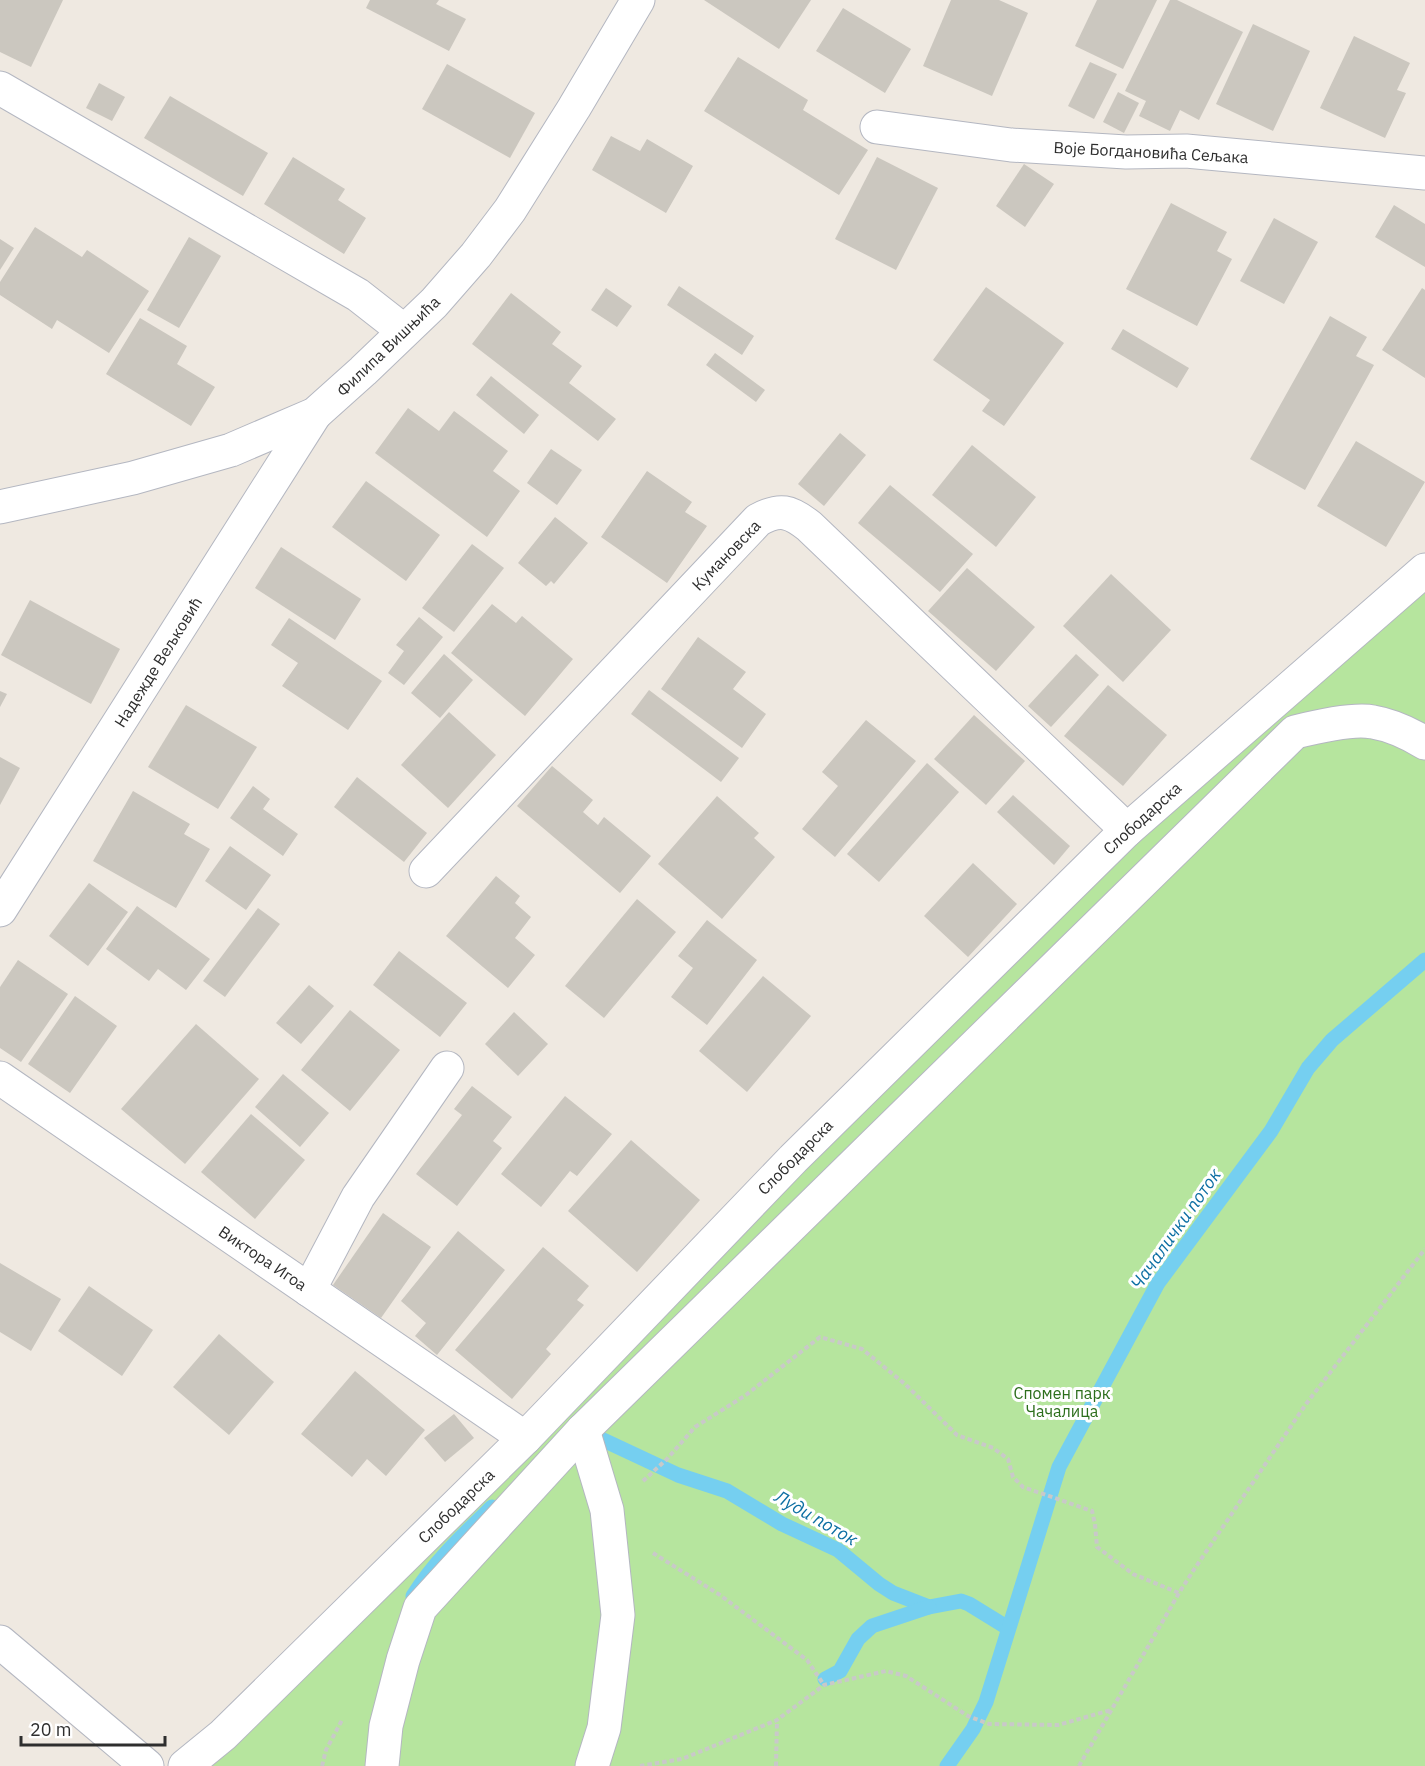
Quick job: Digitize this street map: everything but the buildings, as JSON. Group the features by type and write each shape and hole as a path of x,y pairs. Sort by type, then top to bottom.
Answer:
{"street":[{"name":"Филипа Вишњића","path":"0,507 133,478 231,450 315,414 434,303 476,255 510,210 638,0"},
{"path":"0,88 358,295 404,331"},
{"name":"Воје Богдановића Сељака","path":"878,127 1011,146 1126,152 1186,151 1425,173"},
{"name":"Надежде Вељковић","path":"0,910 315,414"},
{"name":"Кумановска","path":"426,871 758,520 780,512 796,516 809,526 1127,830"},
{"name":"Слободарска","path":"185,1766 223,1735 525,1438 793,1159 1127,830 1425,570"},
{"path":"382,1766 386,1726 403,1660 420,1608 583,1430 1295,732 1323,725 1372,721 1408,733 1425,743"},
{"path":"309,1290 358,1197 447,1068"},
{"name":"Виктора Игоа","path":"0,1078 525,1438"},
{"path":"583,1430 607,1509 618,1615 604,1728 592,1766"},
{"path":"0,1642 147,1766"}],"path":[{"path":"1079,1766 1179,1593 1306,1404 1425,1249"},
{"path":"648,1478 695,1427 746,1395 820,1337 862,1349 905,1384 957,1434 993,1448 1008,1459 1013,1477 1023,1487 1092,1511 1097,1547 1133,1574 1179,1593"},
{"path":"610,1526 729,1601 807,1660 824,1685"},
{"path":"640,1766 682,1759 777,1720 824,1685 886,1671 906,1676 968,1716 989,1724 1058,1725 1111,1710"},
{"path":"322,1766 326,1750 346,1713"},
{"path":"776,1766 777,1720"}],"green space":[{"name":"Спомен парк Чачалица","path":"1425,570 1425,1766 185,1766 793,1159"}],"waterway":[{"name":"Чачалички поток","path":"947,1766 973,1729 986,1702 1059,1467 1158,1283 1271,1131 1308,1068 1332,1040 1425,960"},
{"name":"Луди поток","path":"599,1438 678,1475 727,1491 782,1524 838,1550 893,1593 929,1607 961,1601 1008,1628"},
{"name":"Луди поток","path":"413,1596 440,1560 492,1507"},
{"path":"825,1679 840,1671 858,1639 872,1626 929,1607"}]}
